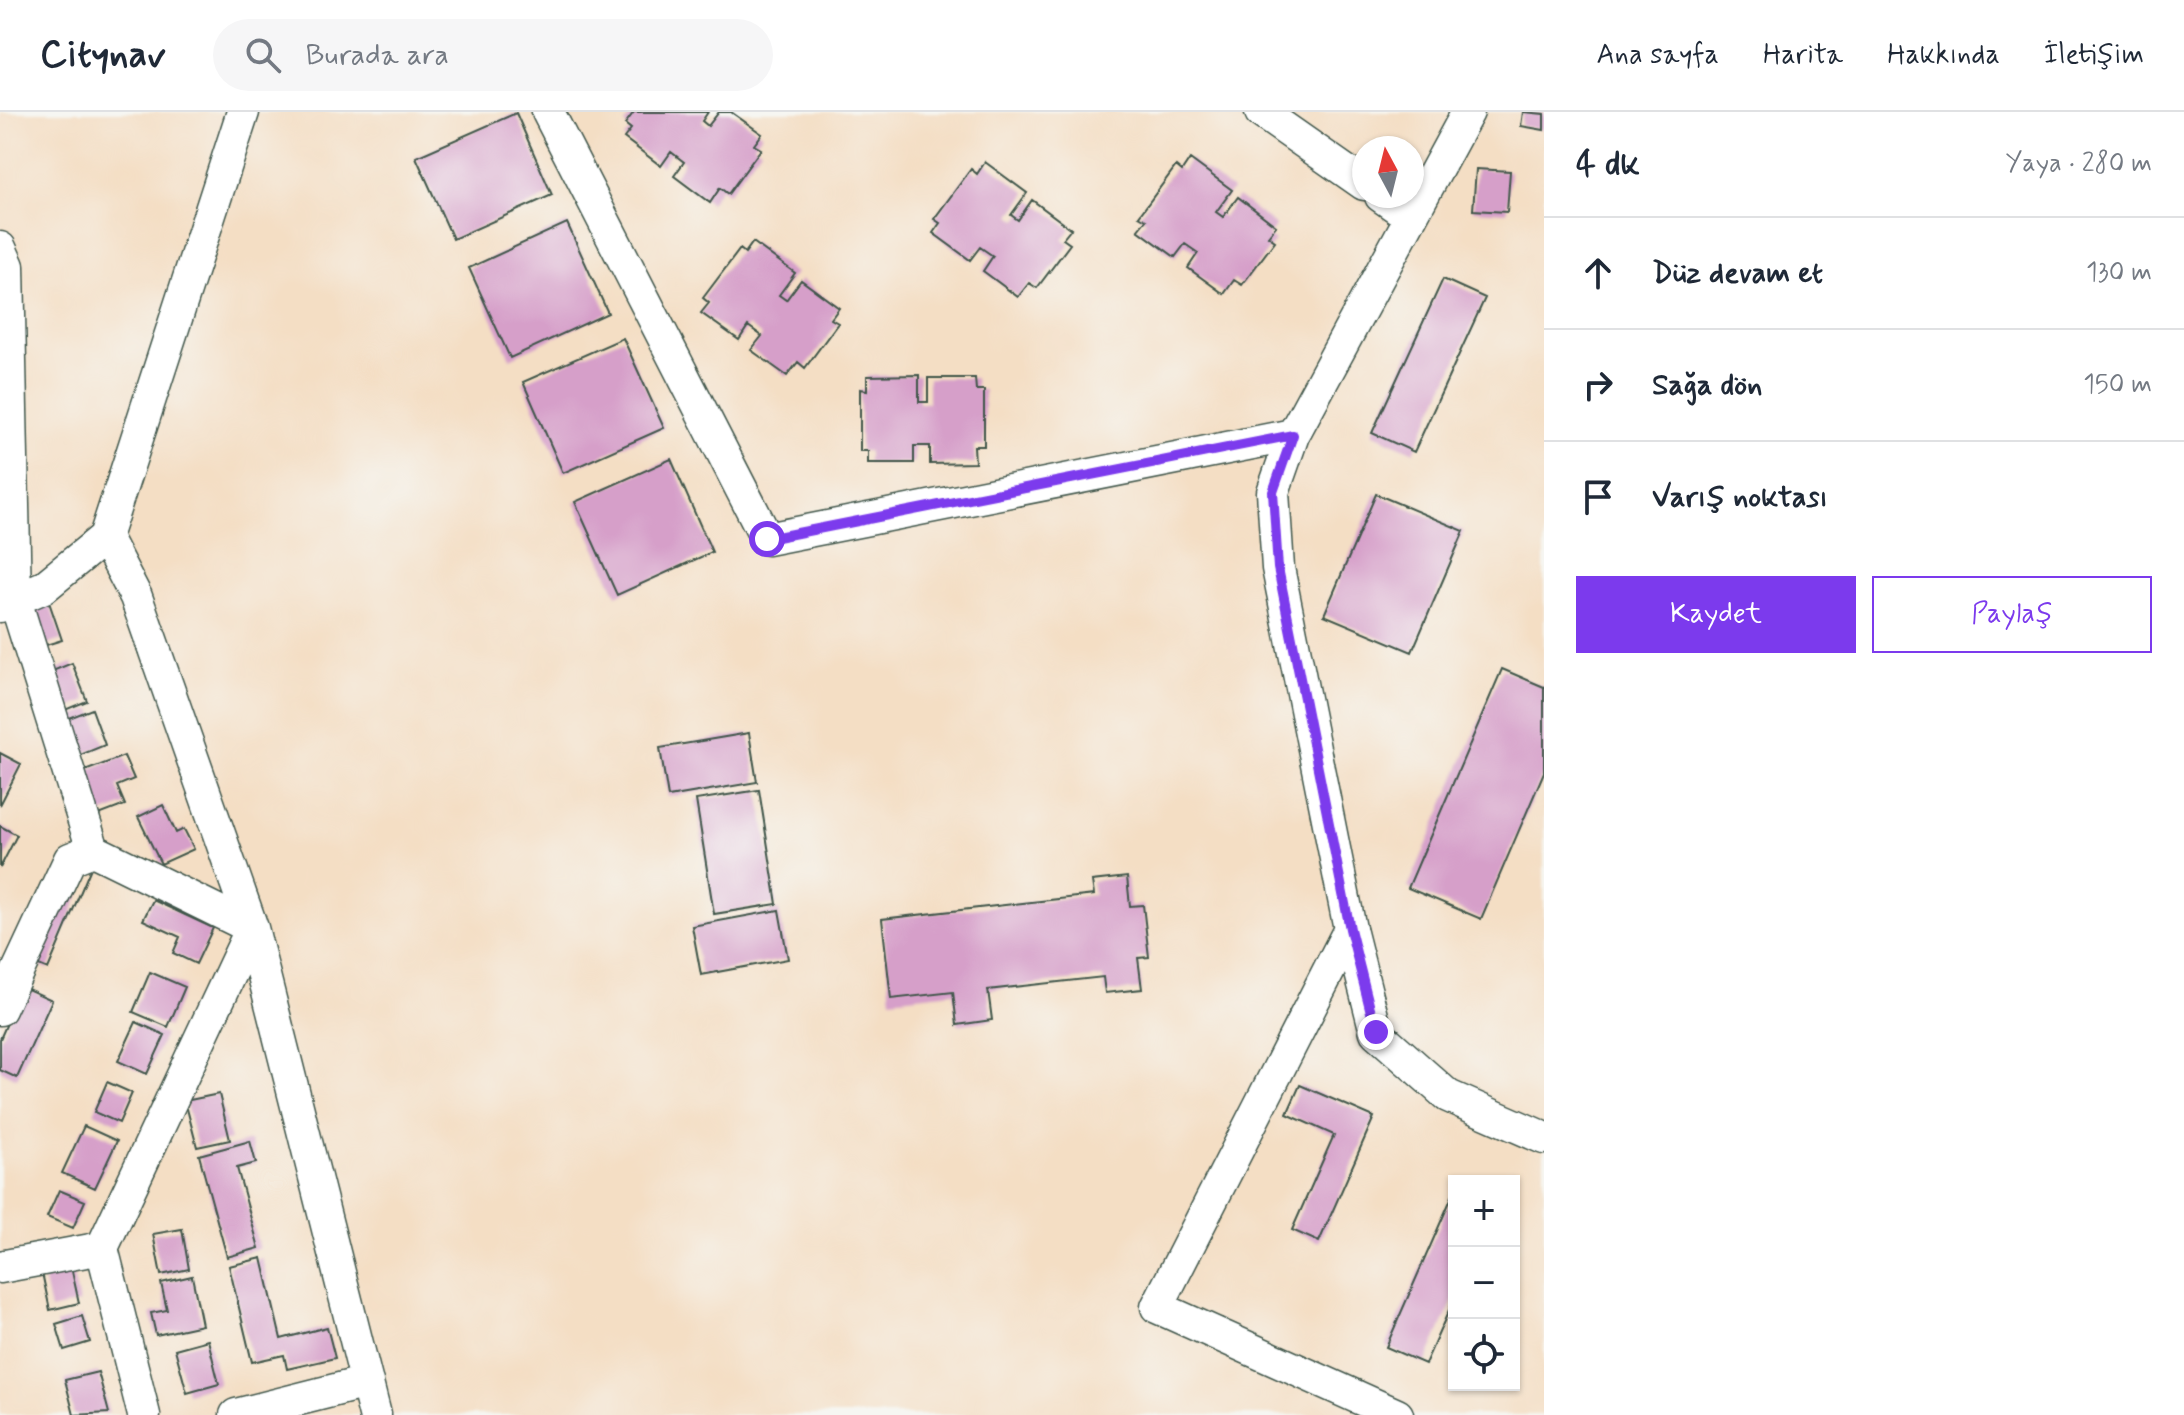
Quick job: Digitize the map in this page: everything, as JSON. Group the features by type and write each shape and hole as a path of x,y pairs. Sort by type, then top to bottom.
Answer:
{"street":[{"path":"7,603 44,587 105,537 243,112"},
{"path":"548,112 767,539 1293,435"},
{"path":"1261,112 1352,176"},
{"path":"1468,112 1293,435 1273,492 1278,568 1350,929 1376,1032 1448,1096 1544,1138"},
{"path":"1398,208 1411,217"},
{"path":"3,261 7,603 93,850 252,928"},
{"path":"105,537 136,597 252,928 375,1415"},
{"path":"0,1009 70,859 93,850"},
{"path":"144,1415 102,1248 252,928"},
{"path":"1350,929 1157,1307 1397,1415"},
{"path":"0,1267 102,1248"},
{"path":"236,1415 367,1382"}],"building":[{"path":"634,112 708,112 702,121 708,126 719,112 731,112 762,134 754,145 761,149 728,194 720,188 710,203 674,176 684,162 671,152 661,166 624,138 631,129 625,124"},
{"path":"1523,112 1544,114 1544,130 1521,126"},
{"path":"516,113 552,195 453,239 416,157"},
{"path":"1190,159 1232,190 1216,212 1223,217 1238,197 1276,226 1268,236 1275,241 1242,285 1234,280 1224,294 1188,268 1198,253 1185,244 1175,257 1138,230 1146,220 1139,216 1176,166 1182,171"},
{"path":"985,162 1027,193 1011,215 1018,220 1032,200 1071,229 1063,239 1070,244 1037,288 1029,283 1018,297 983,271 993,256 980,247 970,260 933,233 940,223 934,219 971,169 977,174"},
{"path":"1476,169 1510,171 1507,212 1473,210"},
{"path":"567,223 608,313 510,358 469,268"},
{"path":"753,242 795,273 779,295 786,300 801,280 839,308 831,319 838,323 805,368 798,362 787,376 751,350 762,336 748,326 739,340 701,313 709,303 703,298 740,249 745,253"},
{"path":"1443,279 1485,298 1414,452 1372,433"},
{"path":"623,338 664,428 563,473 523,382"},
{"path":"919,375 919,402 928,402 928,378 975,378 976,390 984,390 984,446 974,446 975,463 930,464 930,446 914,446 914,463 868,463 868,451 860,451 860,389 867,390 867,376"},
{"path":"671,459 712,552 617,595 575,502"},
{"path":"1376,494 1464,531 1412,652 1324,615"},
{"path":"49,602 62,640 33,649 21,611"},
{"path":"72,663 87,701 60,712 45,674"},
{"path":"1502,669 1544,687 1544,772 1481,919 1408,888"},
{"path":"92,709 105,745 78,756 64,720"},
{"path":"749,733 757,782 668,797 660,748"},
{"path":"0,753 21,764 0,805"},
{"path":"124,756 134,779 117,786 125,805 99,815 82,772"},
{"path":"759,790 777,904 714,914 696,800"},
{"path":"163,805 176,833 184,829 194,849 161,864 138,817"},
{"path":"0,826 17,835 0,868"},
{"path":"69,861 90,870 48,969 27,960"},
{"path":"1127,877 1130,906 1143,905 1149,957 1138,958 1142,989 1105,993 1103,977 988,990 992,1020 957,1025 953,992 891,999 882,919 1094,895 1092,881"},
{"path":"153,900 213,928 196,964 173,953 180,937 143,920"},
{"path":"779,910 788,959 701,975 692,926"},
{"path":"150,972 185,987 168,1027 133,1012"},
{"path":"23,987 52,1000 17,1078 0,1070 0,1039"},
{"path":"136,1022 165,1035 147,1074 118,1061"},
{"path":"107,1082 132,1093 119,1123 94,1112"},
{"path":"1300,1085 1374,1117 1319,1242 1292,1230 1334,1135 1287,1114"},
{"path":"219,1094 230,1140 197,1147 185,1101"},
{"path":"84,1126 117,1141 95,1188 62,1173"},
{"path":"250,1141 256,1163 237,1168 259,1248 227,1257 199,1155"},
{"path":"59,1190 85,1201 73,1228 47,1217"},
{"path":"1448,1206 1448,1312 1425,1364 1386,1347"},
{"path":"182,1229 189,1269 161,1275 153,1234"},
{"path":"262,1258 281,1339 327,1327 335,1358 287,1369 284,1355 252,1362 229,1266"},
{"path":"70,1262 79,1303 50,1310 41,1268"},
{"path":"192,1276 202,1325 156,1335 151,1313 167,1310 161,1283"},
{"path":"82,1316 90,1342 64,1350 56,1324"},
{"path":"208,1340 219,1384 187,1393 175,1349"},
{"path":"98,1372 109,1413 74,1415 65,1380"}],"route":[{"path":"767,539 1293,435 1273,492 1278,568 1350,929 1376,1032"}]}
